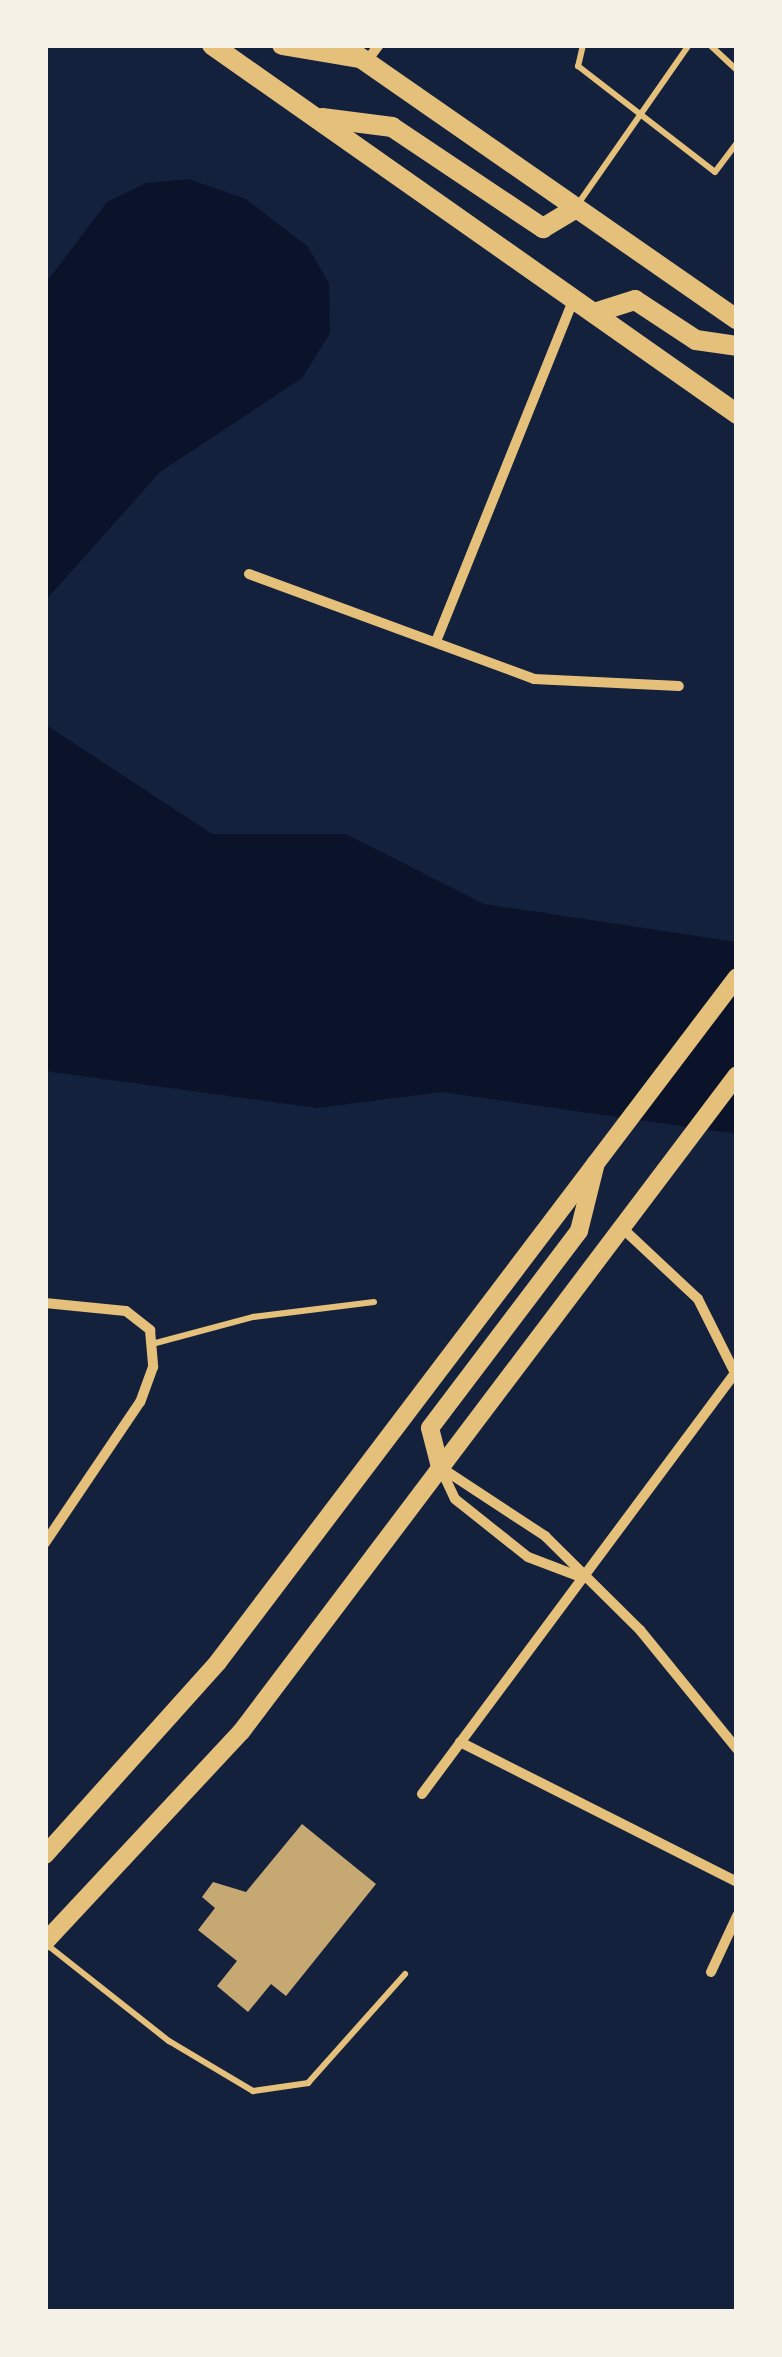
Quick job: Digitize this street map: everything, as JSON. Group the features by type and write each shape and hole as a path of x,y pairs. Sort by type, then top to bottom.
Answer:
{"main road":[{"path":"212,45 737,414"},
{"path":"282,45 369,55"},
{"path":"342,45 369,55 575,209 737,320"},
{"path":"315,117 392,128 543,228 575,209"},
{"path":"594,313 636,300 696,340 737,346"},
{"path":"45,1855 218,1662 737,978"},
{"path":"45,1942 241,1732 737,1076"},
{"path":"440,1467 430,1428 578,1231 596,1163"}],"street":[{"path":"437,639 574,299"},
{"path":"249,574 566,686 679,686"},
{"path":"422,1794 736,1373 698,1299 621,1227"},
{"path":"45,1303 126,1311 150,1330 152,1344 140,1402 45,1543"},
{"path":"440,1467 455,1499 528,1557 583,1578"},
{"path":"440,1467 545,1536 583,1578 640,1630 737,1749"},
{"path":"460,1742 737,1882"},
{"path":"711,1972 737,1916"}],"lane":[{"path":"583,45 578,66 715,172 737,143"},
{"path":"575,209 638,110 688,45"},
{"path":"710,45 737,70"},
{"path":"152,1344 252,1317 374,1302"},
{"path":"45,1942 169,2041 253,2091 308,2082 405,1974"}],"water":[{"path":"189,179 246,199 307,246 329,283 330,333 302,378 160,472 45,601 45,284 107,202 146,183"},
{"path":"45,724 212,834 346,834 484,904 737,942 737,1134 442,1092 317,1108 45,1071"}],"building":[{"path":"302,1824 376,1884 286,1996 271,1984 248,2012 217,1986 237,1961 198,1930 215,1908 202,1897 213,1882 246,1892"}]}
